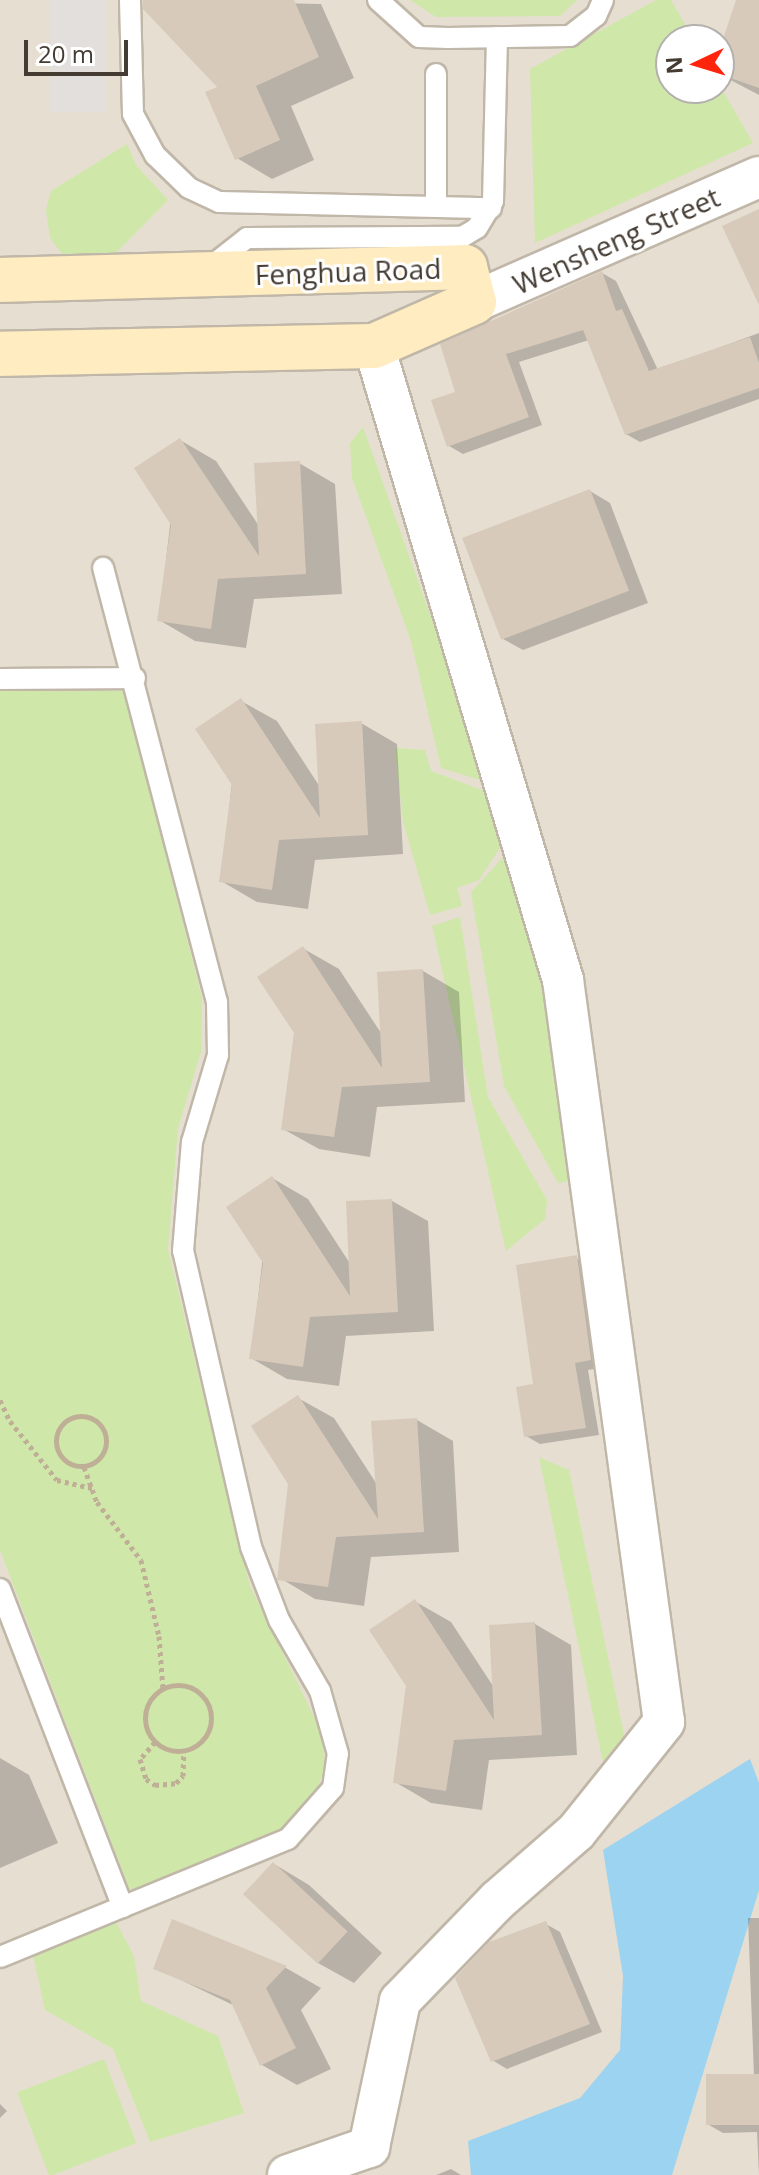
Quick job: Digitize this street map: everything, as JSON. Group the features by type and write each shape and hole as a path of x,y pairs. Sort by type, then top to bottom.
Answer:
{"street":[{"name":"Wensheng Street","path":"474,302 759,177"},
{"name":"Fenghua Road","path":"0,280 465,267 474,302 374,346 0,354"},
{"path":"288,2175 369,2147 400,2001 498,1900 576,1832 664,1722 563,980 374,346"}],"lane":[{"path":"130,0 133,114 155,155 189,188 219,202 491,208"},
{"path":"378,0 419,37 570,36 596,16 603,0"},
{"path":"201,275 247,238 462,237 477,228 491,208 497,37"},
{"path":"436,74 436,206"},
{"path":"0,1957 288,1839 333,1788 338,1754 320,1691 279,1620 251,1547 183,1251 192,1142 218,1055 217,1002 135,678 103,568"},
{"path":"0,679 135,678"},
{"path":"0,1589 123,1907"}],"path":[{"path":"0,1400 10,1421 57,1480 92,1488"},
{"path":"84,1467 103,1454 105,1432 98,1422 77,1416 59,1428 57,1450 63,1459 84,1467 97,1502 141,1560 159,1636 163,1690"},
{"path":"177,1684 190,1686 209,1705 211,1717 202,1741 184,1751 155,1742 144,1719 153,1695 177,1684"},
{"path":"155,1742 140,1759 146,1779 155,1785 165,1787 183,1776 184,1751"}],"shaded area":[{"path":"0,0 759,0 759,2175 0,2175"},
{"path":"50,0 106,0 106,112 50,112"}],"green space":[{"path":"410,0 577,0 560,16 436,17"},
{"path":"656,0 671,0 685,24 655,24 655,104 731,104 753,143 535,243 530,69"},
{"path":"127,144 136,165 168,200 103,266 72,267 50,238 46,210 51,191"},
{"path":"363,427 490,783 441,768 411,641 352,478 350,443"},
{"path":"0,691 124,691 202,998 201,1052 178,1128 168,1250 250,1586 321,1731 326,1768 315,1793 285,1831 130,1891 0,1550"},
{"path":"395,748 425,750 431,771 490,793 503,843 479,880 457,888 462,906 430,915 403,822"},
{"path":"506,854 555,1011 570,1181 558,1183 504,1086 471,892"},
{"path":"460,917 488,1097 547,1200 545,1219 506,1251 432,926"},
{"path":"539,1457 569,1470 624,1734 625,1751 604,1767"},
{"path":"116,1922 134,1956 141,2001 218,2036 244,2113 150,2142 113,2049 45,2010 33,1955"},
{"path":"104,2059 136,2143 49,2175 17,2092"}],"water":[{"path":"750,1759 759,1783 759,1890 672,2175 471,2175 468,2141 580,2098 620,2050 623,1976 603,1850"}],"building":[{"path":"143,0 294,0 319,57 256,86 280,140 235,160 205,92 217,87 143,9"},
{"path":"736,0 759,0 759,88 735,80 735,24 728,24"},
{"path":"759,209 759,305 722,226"},
{"path":"602,271 616,311 622,309 649,371 750,337 759,363 759,388 625,435 583,330 506,354 529,417 447,447 431,400 455,392 440,344"},
{"path":"180,438 259,556 254,463 300,461 306,574 218,579 211,629 157,621 171,525 134,468"},
{"path":"590,489 629,591 501,640 462,538"},
{"path":"241,698 320,818 315,724 362,721 368,835 279,840 272,890 219,882 232,785 195,729"},
{"path":"303,946 382,1068 377,972 423,969 430,1082 342,1087 334,1137 281,1130 294,1033 257,977"},
{"path":"272,1176 350,1296 346,1201 392,1199 398,1312 310,1317 303,1367 249,1359 263,1263 226,1207"},
{"path":"577,1255 591,1360 575,1363 586,1428 524,1437 516,1387 533,1384 516,1265"},
{"path":"298,1395 378,1519 371,1421 417,1418 424,1532 336,1537 328,1587 277,1580 288,1484 251,1426"},
{"path":"415,1599 494,1720 489,1625 535,1622 542,1735 454,1740 446,1791 393,1783 406,1686 369,1630"},
{"path":"273,1862 348,1932 318,1964 243,1894"},
{"path":"172,1919 287,1966 266,1988 296,2048 260,2066 230,2000 153,1969"},
{"path":"546,1921 590,2024 491,2062 455,1978 489,1942"},
{"path":"706,2074 759,2074 759,2125 706,2125"}]}
